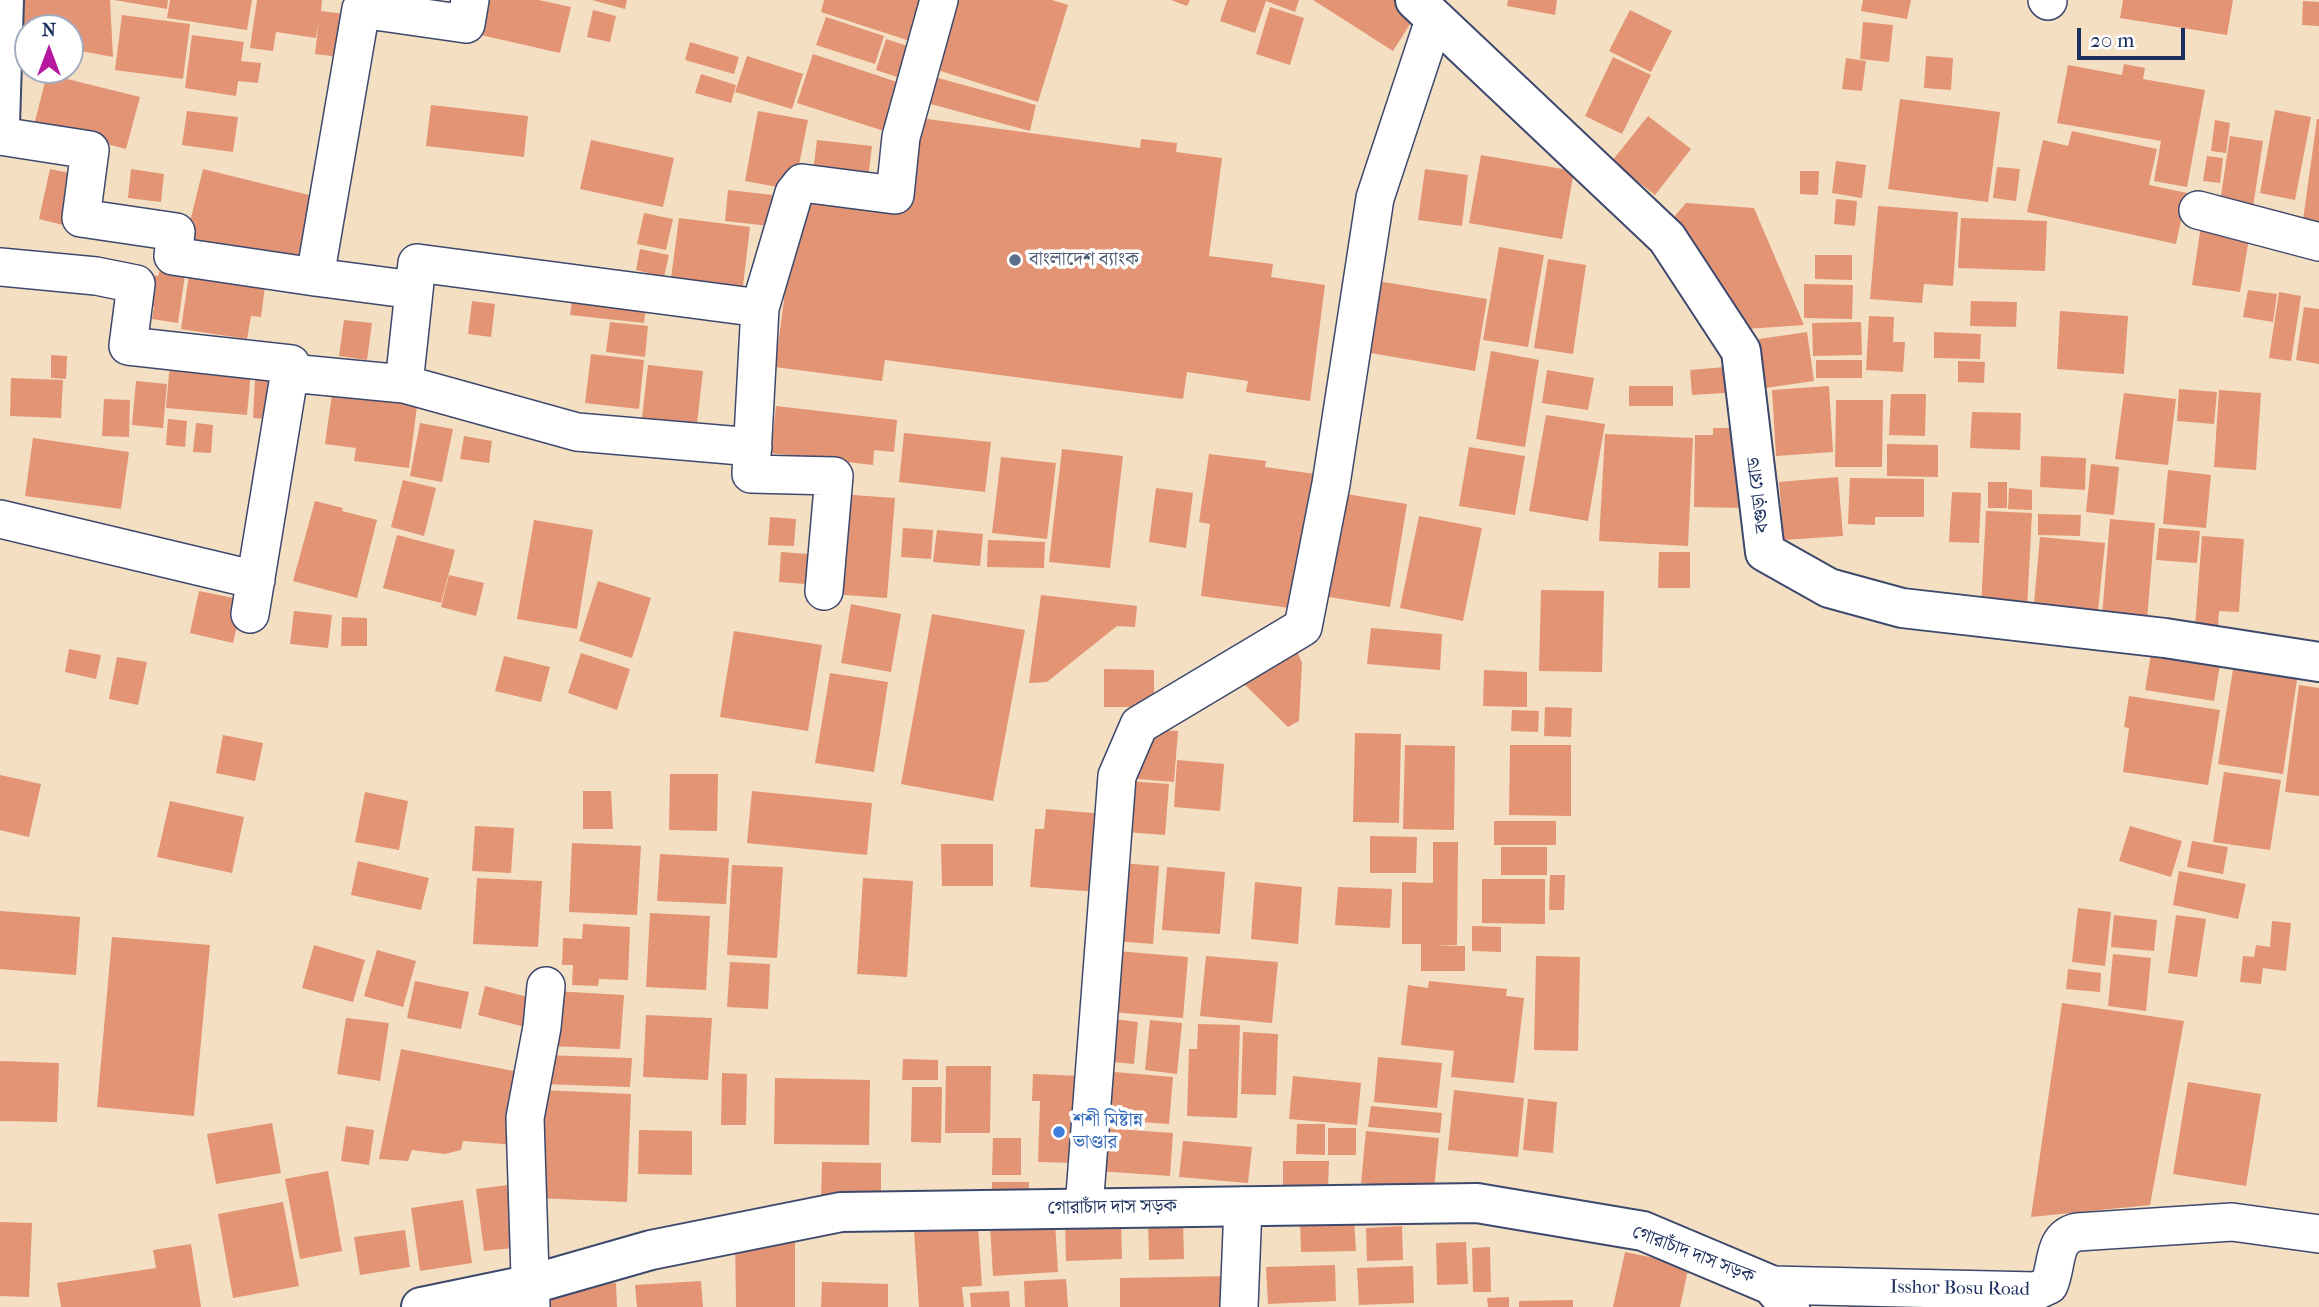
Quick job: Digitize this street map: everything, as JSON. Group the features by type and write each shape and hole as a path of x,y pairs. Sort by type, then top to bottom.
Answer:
{"main road":[{"path":"0,124 4,0"},
{"name":"বগুড়া রোড","path":"1424,10 1667,238 1741,351 1765,552 1829,587 1902,608 2165,638 2319,662"},
{"name":"গোরাচাঁদ দাস সড়ক","path":"421,1307 532,1295 651,1250 841,1213 1477,1203 1643,1231 1781,1296"}],"street":[{"path":"315,277 361,9 466,24 470,0"},
{"path":"824,591 834,476 751,474 760,308 794,194 802,183 895,195 901,137 939,0"},
{"path":"1084,1208 1117,776 1139,725 1303,627 1331,484 1375,198 1424,10"},
{"path":"0,135 90,150 81,218 176,232 173,256 414,290"},
{"path":"2198,210 2319,243"},
{"path":"404,384 417,263 760,308"},
{"path":"0,267 96,276 136,284 128,346 291,364 253,597 0,519"},
{"path":"289,373 404,384 577,432 753,447"},
{"path":"532,1295 525,1118 542,1027 546,986"},
{"path":"1240,1307 1243,1206"},
{"name":"Isshor Bosu Road","path":"1781,1296 2036,1291 2049,1285 2060,1241 2066,1235 2077,1233 2232,1222 2319,1234"}],"building":[{"path":"16,0 110,0 113,57 84,52 84,14 14,14"},
{"path":"114,0 168,0 167,9"},
{"path":"170,0 252,0 247,30 167,18"},
{"path":"257,0 322,0 321,11 345,14 339,57 315,54 319,19 316,38 276,32 273,51 250,48"},
{"path":"479,0 539,0 571,7 560,53 472,33"},
{"path":"592,0 627,0 625,9"},
{"path":"824,0 926,0 919,44 821,12"},
{"path":"942,0 1052,0 1068,5 1038,102 922,65"},
{"path":"1171,0 1190,0 1187,6"},
{"path":"1227,0 1299,0 1295,12 1266,1 1255,33 1220,21"},
{"path":"1313,0 1395,0 1417,13 1393,51"},
{"path":"1508,0 1557,0 1555,15 1507,6"},
{"path":"1863,0 1911,0 1907,19 1861,11"},
{"path":"2123,0 2233,0 2227,35 2120,18"},
{"path":"2303,1 2319,2 2319,26 2302,25"},
{"path":"1270,7 1304,18 1290,65 1256,54"},
{"path":"593,10 616,16 610,42 587,37"},
{"path":"1630,10 1672,31 1651,72 1609,51"},
{"path":"14,15 14,38 11,37"},
{"path":"122,15 190,24 183,79 115,70"},
{"path":"826,17 884,36 875,64 816,45"},
{"path":"1863,22 1893,25 1889,62 1860,59"},
{"path":"192,35 244,42 241,61 261,63 258,83 238,81 236,96 185,88"},
{"path":"886,39 923,51 912,82 876,70"},
{"path":"690,42 739,57 734,74 685,60"},
{"path":"813,54 903,84 887,132 797,103"},
{"path":"747,56 803,74 792,109 735,92"},
{"path":"1926,56 1953,58 1951,90 1924,88"},
{"path":"1613,57 1651,75 1622,134 1585,116"},
{"path":"1846,58 1866,61 1862,91 1842,89"},
{"path":"2124,64 2145,68 2143,79 2205,90 2187,187 2154,181 2161,141 2057,123 2068,65 2122,75"},
{"path":"701,74 736,85 731,103 695,93"},
{"path":"924,74 1036,105 1030,131 916,100"},
{"path":"84,83 140,97 126,149 34,125 44,84"},
{"path":"1900,99 2000,112 1988,202 1888,189"},
{"path":"431,105 528,116 524,157 426,146"},
{"path":"2275,110 2311,117 2295,200 2260,193"},
{"path":"187,111 238,117 233,152 182,145"},
{"path":"758,111 808,120 794,190 745,181"},
{"path":"1648,116 1691,149 1655,195 1612,161"},
{"name":"বাংলাদেশ ব্যাংক","path":"913,117 1140,148 1141,139 1177,143 1176,152 1222,158 1209,256 1273,264 1271,277 1325,285 1310,401 1246,392 1248,381 1187,372 1183,399 885,360 882,381 775,367 799,189 901,202"},
{"path":"2319,119 2319,222 2303,220"},
{"path":"2215,120 2230,123 2226,153 2211,151"},
{"path":"2072,131 2157,149 2149,185 2187,193 2176,244 2027,212 2043,140 2068,146"},
{"path":"2230,136 2263,141 2253,207 2220,202"},
{"path":"591,140 674,158 663,207 580,189"},
{"path":"817,140 872,146 867,186 812,180"},
{"path":"1481,155 1574,171 1562,239 1469,223"},
{"path":"2207,156 2223,158 2220,183 2203,181"},
{"path":"1836,161 1866,165 1862,198 1832,193"},
{"path":"1997,167 2020,169 2016,201 1993,198"},
{"path":"50,169 74,174 63,225 39,219"},
{"path":"131,169 164,174 161,202 128,198"},
{"path":"203,169 313,196 295,268 185,242"},
{"path":"1425,169 1468,175 1462,226 1418,220"},
{"path":"1800,171 1819,171 1818,195 1800,194"},
{"path":"728,190 773,195 769,226 725,221"},
{"path":"1836,199 1857,201 1855,226 1834,224"},
{"path":"1686,203 1754,208 1804,325 1746,329 1674,217"},
{"path":"1878,206 1958,212 1953,286 1924,284 1922,303 1870,299"},
{"path":"644,213 673,219 666,250 637,244"},
{"path":"679,218 750,227 742,294 670,286"},
{"path":"1961,218 2047,221 2045,271 1958,268"},
{"path":"2202,219 2251,227 2240,292 2192,285"},
{"path":"1499,247 1544,255 1528,347 1483,340"},
{"path":"640,249 669,255 664,277 636,270"},
{"path":"1815,255 1852,255 1852,280 1815,279"},
{"path":"1548,259 1586,265 1573,354 1534,348"},
{"path":"161,265 186,268 178,323 152,319 154,307 145,306 150,275 158,276"},
{"path":"190,268 266,279 261,317 251,316 247,339 181,329"},
{"path":"1377,281 1487,299 1475,371 1365,352"},
{"path":"1804,284 1853,285 1852,319 1804,318"},
{"path":"2248,290 2277,294 2273,322 2243,317"},
{"path":"2279,292 2301,296 2291,361 2269,358"},
{"path":"573,293 647,301 644,323 570,315"},
{"path":"472,301 495,304 491,337 468,334"},
{"path":"1971,301 2017,302 2016,327 1970,326"},
{"path":"2304,307 2319,309 2319,364 2296,360"},
{"path":"2060,311 2128,316 2124,374 2057,369"},
{"path":"1869,316 1894,317 1893,342 1905,342 1903,372 1866,370"},
{"path":"344,320 372,323 367,360 339,356"},
{"path":"610,322 648,326 645,357 606,352"},
{"path":"1861,322 1862,355 1813,356 1812,323"},
{"path":"1807,332 1814,381 1765,388 1759,339"},
{"path":"1934,332 1981,334 1980,359 1934,358"},
{"path":"1491,351 1539,360 1525,447 1476,439"},
{"path":"591,354 644,360 639,409 585,403"},
{"path":"51,355 67,356 66,379 51,378"},
{"path":"1816,360 1862,360 1862,378 1816,378"},
{"path":"1958,361 1985,362 1984,383 1958,382"},
{"path":"170,363 251,371 247,415 166,408"},
{"path":"648,365 703,371 697,424 642,418"},
{"path":"1737,366 1739,392 1692,395 1690,370"},
{"path":"1547,370 1594,378 1588,410 1542,403"},
{"path":"11,378 63,380 61,418 10,416"},
{"path":"255,379 281,380 278,420 253,418"},
{"path":"136,381 167,384 163,428 132,425"},
{"path":"1629,386 1673,386 1673,406 1629,406"},
{"path":"1829,386 1833,452 1776,456 1772,390"},
{"path":"333,387 418,399 409,468 354,461 356,448 325,444"},
{"path":"2179,389 2217,392 2214,424 2177,421"},
{"path":"2219,390 2261,393 2256,470 2214,467"},
{"path":"2124,393 2176,399 2168,465 2115,459"},
{"path":"1891,394 1926,394 1925,436 1889,435"},
{"path":"104,399 130,400 129,437 102,436"},
{"path":"1836,400 1883,400 1882,467 1835,467"},
{"path":"776,406 897,420 894,452 874,450 873,465 771,453"},
{"path":"1972,412 2021,413 2020,450 1970,448"},
{"path":"1546,415 1605,424 1588,521 1529,511"},
{"path":"168,419 187,421 185,447 166,445"},
{"path":"196,423 213,425 211,453 193,452"},
{"path":"420,423 453,429 442,482 410,476"},
{"path":"1713,428 1744,428 1742,508 1694,507 1695,435 1713,435"},
{"path":"904,433 991,442 985,492 899,482"},
{"path":"1605,434 1693,438 1688,546 1599,541"},
{"path":"464,436 492,441 489,463 460,459"},
{"path":"33,438 129,452 121,509 25,496"},
{"path":"1887,444 1938,445 1938,477 1887,476"},
{"path":"1469,447 1525,456 1515,515 1459,506"},
{"path":"1062,449 1123,456 1110,568 1049,562"},
{"path":"1209,454 1266,461 1265,467 1315,474 1297,609 1201,596 1210,524 1199,522"},
{"path":"2041,456 2086,458 2085,490 2040,487"},
{"path":"1001,457 1056,463 1047,539 992,533"},
{"path":"2091,464 2119,467 2114,515 2086,512"},
{"path":"2168,470 2211,475 2206,528 2163,524"},
{"path":"1838,477 1843,536 1784,540 1779,482"},
{"path":"1850,478 1924,479 1924,517 1875,517 1875,525 1848,524"},
{"path":"403,480 436,488 424,536 391,527"},
{"path":"1988,482 2007,482 2007,508 1988,508"},
{"path":"1156,488 1193,493 1186,548 1149,542"},
{"path":"2009,488 2032,490 2032,510 2008,509"},
{"path":"1952,492 1981,493 1979,543 1949,542"},
{"path":"1340,493 1407,504 1390,607 1323,596"},
{"path":"839,494 895,498 887,598 831,594"},
{"path":"315,501 377,520 357,598 293,581"},
{"path":"1986,511 2032,513 2027,609 1981,607"},
{"path":"2038,514 2081,515 2080,536 2038,535"},
{"path":"1419,516 1482,528 1463,621 1400,608"},
{"path":"770,517 796,519 794,546 768,545"},
{"path":"2110,519 2155,523 2147,620 2102,616"},
{"path":"534,520 593,530 577,629 517,619"},
{"path":"903,528 933,530 931,559 901,557"},
{"path":"2159,528 2200,531 2197,563 2156,560"},
{"path":"937,530 983,534 980,566 933,562"},
{"path":"397,535 455,550 441,603 383,588"},
{"path":"2202,536 2244,539 2239,612 2219,611 2218,629 2195,627"},
{"path":"2040,537 2105,543 2097,620 2033,614"},
{"path":"988,540 1045,542 1044,568 987,567"},
{"path":"781,552 822,555 820,585 779,582"},
{"path":"1659,552 1690,552 1690,588 1658,588"},
{"path":"449,575 484,583 476,616 441,607"},
{"path":"598,581 651,598 632,658 579,641"},
{"path":"1541,590 1604,591 1602,672 1539,671"},
{"path":"199,591 243,600 233,643 190,633"},
{"path":"1041,595 1137,606 1135,627 1117,626 1047,682 1029,683"},
{"path":"851,604 901,614 891,672 841,663"},
{"path":"294,611 332,615 328,648 290,644"},
{"path":"932,614 1025,630 993,801 901,784"},
{"path":"342,617 367,618 367,646 341,646"},
{"path":"1371,628 1442,634 1440,670 1367,664"},
{"path":"734,631 822,645 808,731 720,717"},
{"path":"69,649 101,655 96,679 65,672"},
{"path":"1297,651 1302,663 1299,721 1288,727 1236,676"},
{"path":"581,653 630,669 617,710 568,693"},
{"path":"2151,654 2220,665 2214,701 2145,690"},
{"path":"504,656 550,667 541,702 495,691"},
{"path":"117,657 147,662 138,705 109,699"},
{"path":"2234,663 2298,673 2283,774 2218,764"},
{"path":"1104,669 1154,670 1154,707 1104,707"},
{"path":"1484,670 1527,672 1527,707 1483,706"},
{"path":"830,673 888,682 874,772 815,763"},
{"path":"2299,685 2319,688 2319,796 2285,792"},
{"path":"2129,696 2220,710 2208,785 2123,772 2129,728 2124,727"},
{"path":"1545,707 1572,708 1571,737 1544,736"},
{"path":"1512,710 1539,711 1538,732 1511,731"},
{"path":"1141,729 1178,731 1174,782 1137,779"},
{"path":"1355,733 1401,734 1399,823 1353,822"},
{"path":"223,735 263,743 255,781 216,773"},
{"path":"1405,745 1455,746 1454,830 1403,829"},
{"path":"1510,745 1571,745 1571,816 1509,815"},
{"path":"1177,760 1224,764 1220,811 1174,807"},
{"path":"2224,772 2281,780 2270,850 2213,842"},
{"path":"670,774 718,774 717,831 669,830"},
{"path":"0,775 41,784 29,837 0,830"},
{"path":"1129,781 1169,784 1165,835 1125,832"},
{"path":"583,791 611,791 613,829 583,829"},
{"path":"752,791 872,803 867,855 747,843"},
{"path":"365,792 408,801 399,850 355,842"},
{"path":"170,801 244,817 232,873 157,857"},
{"path":"1046,809 1105,814 1099,892 1030,887 1035,829 1044,829"},
{"path":"1494,821 1556,821 1556,845 1494,845"},
{"path":"475,826 514,828 511,873 472,871"},
{"path":"2130,826 2182,841 2171,877 2119,861"},
{"path":"1370,836 1417,837 1416,873 1370,873"},
{"path":"2192,841 2228,847 2223,874 2187,867"},
{"path":"1433,842 1458,842 1457,945 1434,946 1465,946 1465,971 1421,971 1421,944 1402,944 1402,882 1433,883"},
{"path":"572,843 641,846 637,915 569,912"},
{"path":"941,844 993,844 993,886 942,886"},
{"path":"1501,847 1547,847 1547,875 1501,875"},
{"path":"660,854 729,858 726,904 657,901"},
{"path":"358,861 429,878 421,910 351,895"},
{"path":"1120,863 1159,866 1153,944 1114,941"},
{"path":"732,865 783,867 777,958 727,955"},
{"path":"1167,867 1225,872 1220,934 1162,930"},
{"path":"2179,871 2246,884 2238,919 2173,905"},
{"path":"1550,875 1565,875 1564,910 1549,910"},
{"path":"477,878 542,881 538,947 473,944"},
{"path":"863,878 913,881 907,977 857,974"},
{"path":"1482,879 1545,879 1545,924 1482,923"},
{"path":"1255,882 1302,887 1298,944 1251,939"},
{"path":"1338,887 1392,889 1390,928 1335,925"},
{"path":"2078,908 2111,912 2105,966 2072,962"},
{"path":"0,911 80,917 76,975 0,969"},
{"path":"650,913 710,916 706,990 646,987"},
{"path":"2114,915 2157,920 2154,951 2111,947"},
{"path":"2176,915 2206,919 2197,977 2168,973"},
{"path":"2272,921 2291,923 2286,971 2263,968 2261,984 2240,982 2243,956 2254,957 2256,945 2270,947"},
{"path":"583,924 630,927 628,980 599,979 598,986 572,985 573,965 562,965 563,938 582,939"},
{"path":"1472,926 1501,927 1501,952 1472,951"},
{"path":"112,937 210,945 194,1116 97,1107"},
{"path":"314,945 365,960 353,1002 302,988"},
{"path":"377,950 416,961 403,1007 364,996"},
{"path":"1117,951 1188,957 1183,1018 1112,1012"},
{"path":"2113,954 2151,958 2146,1011 2108,1006"},
{"path":"1206,956 1278,962 1272,1023 1200,1016"},
{"path":"1536,956 1580,957 1578,1051 1534,1050"},
{"path":"730,962 770,964 768,1009 727,1007"},
{"path":"2068,969 2101,973 2100,992 2066,989"},
{"path":"415,981 469,992 461,1029 407,1018"},
{"path":"1429,981 1507,989 1506,996 1524,998 1514,1083 1451,1077 1454,1051 1401,1045 1408,985 1428,988"},
{"path":"485,986 540,1000 533,1029 478,1015"},
{"path":"553,991 624,995 620,1049 550,1046"},
{"path":"2062,1003 2184,1021 2150,1205 2031,1217"},
{"path":"646,1015 712,1018 708,1080 643,1077"},
{"path":"346,1018 389,1023 380,1081 337,1074"},
{"path":"1106,1018 1138,1022 1134,1064 1102,1061"},
{"path":"1150,1020 1182,1023 1177,1074 1145,1070"},
{"path":"1198,1024 1240,1025 1237,1118 1187,1116 1189,1049 1197,1049"},
{"path":"1243,1032 1278,1034 1276,1095 1241,1094"},
{"path":"401,1049 524,1073 516,1145 463,1141 461,1150 445,1154 412,1150 408,1161 379,1159"},
{"path":"544,1055 632,1058 630,1087 542,1084"},
{"path":"1378,1057 1442,1063 1437,1108 1374,1102"},
{"path":"903,1059 938,1060 938,1080 902,1080"},
{"path":"0,1061 59,1063 57,1122 0,1121"},
{"path":"946,1066 991,1066 990,1133 945,1133"},
{"path":"1103,1071 1173,1077 1169,1124 1099,1119"},
{"path":"722,1073 747,1074 746,1125 721,1125"},
{"name":"শশী মিষ্টান্ন ভাণ্ডার","path":"1033,1074 1081,1076 1078,1163 1038,1162 1040,1101 1032,1101"},
{"path":"1293,1076 1361,1083 1357,1125 1289,1119"},
{"path":"775,1078 870,1080 869,1145 774,1144"},
{"path":"2188,1082 2261,1094 2246,1186 2173,1174"},
{"path":"912,1087 942,1087 941,1143 911,1142"},
{"path":"541,1090 631,1094 627,1202 537,1198"},
{"path":"1454,1090 1524,1098 1518,1157 1448,1150"},
{"path":"1528,1099 1557,1102 1553,1153 1523,1150"},
{"path":"1371,1106 1442,1113 1440,1133 1368,1127"},
{"path":"272,1123 281,1173 216,1184 207,1134"},
{"path":"1297,1124 1325,1124 1325,1155 1296,1154"},
{"path":"346,1126 374,1130 369,1165 341,1161"},
{"path":"1101,1128 1173,1133 1170,1176 1098,1171"},
{"path":"1328,1128 1356,1128 1356,1155 1328,1155"},
{"path":"639,1130 692,1131 692,1175 638,1174"},
{"path":"1366,1131 1439,1138 1434,1190 1361,1183"},
{"path":"993,1138 1021,1138 1021,1175 992,1175"},
{"path":"1183,1141 1252,1147 1248,1183 1179,1177"},
{"path":"1283,1161 1329,1161 1328,1187 1283,1187"},
{"path":"822,1162 881,1163 881,1202 821,1201"},
{"path":"328,1171 342,1251 300,1259 285,1179"},
{"path":"992,1182 1029,1182 1028,1209 992,1209"},
{"path":"516,1184 523,1247 484,1251 476,1189"},
{"path":"463,1200 472,1263 420,1271 411,1208"},
{"path":"283,1202 299,1286 233,1298 218,1214"},
{"path":"1354,1218 1356,1251 1301,1252 1300,1220"},
{"path":"1121,1219 1122,1259 1066,1261 1065,1220"},
{"path":"1183,1220 1184,1259 1149,1260 1148,1221"},
{"path":"0,1222 32,1223 29,1297 0,1296"},
{"path":"1055,1222 1058,1272 993,1276 990,1225"},
{"path":"978,1226 982,1286 962,1287 964,1307 919,1307 914,1231"},
{"path":"1402,1226 1403,1260 1367,1261 1366,1228"},
{"path":"405,1230 410,1267 360,1275 354,1237"},
{"path":"735,1235 795,1235 795,1307 736,1307"},
{"path":"1466,1242 1468,1284 1437,1285 1436,1243"},
{"path":"191,1244 201,1307 61,1307 57,1283 156,1268 153,1250"},
{"path":"1490,1247 1491,1292 1473,1292 1472,1248"},
{"path":"1625,1252 1689,1265 1680,1307 1613,1307"},
{"path":"1335,1265 1336,1301 1268,1304 1266,1267"},
{"path":"1413,1266 1414,1303 1359,1305 1357,1268"},
{"path":"1233,1276 1233,1307 1120,1307 1120,1278"},
{"path":"1066,1279 1068,1307 1025,1307 1024,1281"},
{"path":"701,1281 703,1307 637,1307 635,1285"},
{"path":"822,1282 888,1284 888,1307 821,1307"},
{"path":"616,1283 617,1307 545,1307 544,1287"},
{"path":"1009,1291 1010,1307 971,1307 970,1293"},
{"path":"1509,1297 1509,1307 1488,1307 1487,1298"},
{"path":"1573,1300 1573,1307 1519,1307 1519,1301"},
{"path":"1849,1300 1886,1303 1886,1307 1848,1307"}],"place":[{"name":"বাংলাদেশ ব্যাংক","path":"1015,260"},
{"name":"শশী মিষ্টান্ন ভাণ্ডার","path":"1059,1132"}]}
